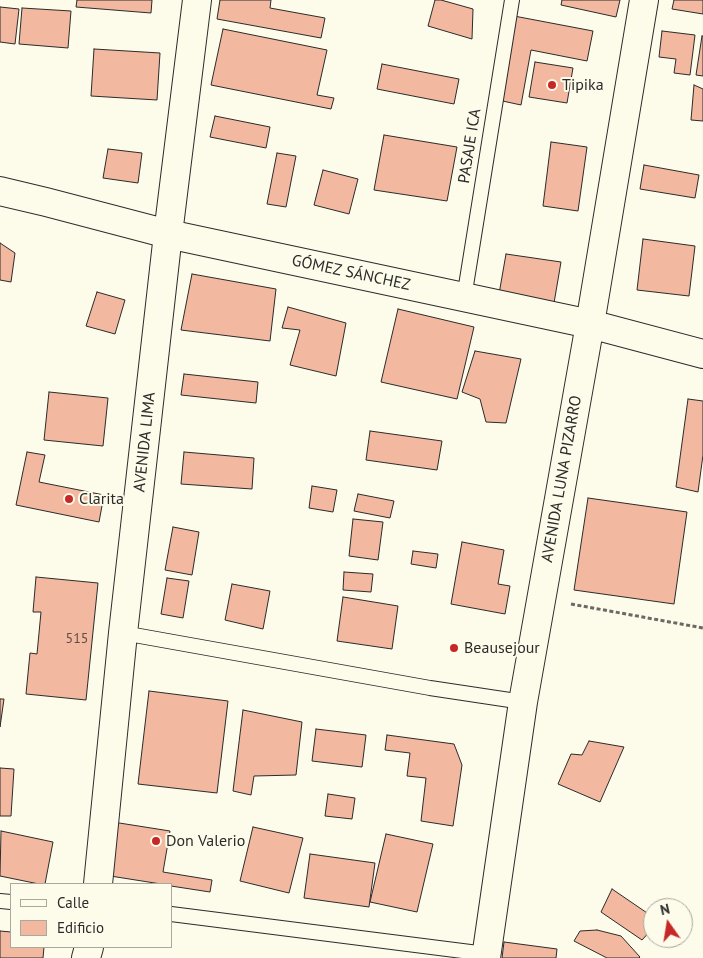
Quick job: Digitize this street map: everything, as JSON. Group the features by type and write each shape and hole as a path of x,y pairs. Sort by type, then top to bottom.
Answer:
{"street":[{"name":"AVENIDA LIMA","path":"98,883 123,633 168,234 197,0"},
{"name":"AVENIDA LUNA PIZARRO","path":"486,956 540,599 590,324 644,0"},
{"name":"GÓMEZ SÁNCHEZ","path":"0,191 168,234 590,324 703,354"}],"lane":[{"name":"PASAJE ICA","path":"464,298 512,0"},
{"path":"123,633 430,688 523,702"},
{"path":"172,914 486,956"}],"path":[{"path":"540,599 703,628"}],"building":[{"path":"77,0 152,0 151,13 76,7"},
{"path":"220,0 271,0 270,8 325,18 321,38 217,19"},
{"path":"435,0 473,9 472,39 428,26"},
{"path":"562,0 620,0 616,17 561,5"},
{"path":"674,0 703,0 703,14 672,9"},
{"path":"0,7 19,9 15,44 0,42"},
{"path":"22,8 71,11 68,48 19,44"},
{"path":"514,16 593,31 587,61 531,50 521,105 498,100"},
{"path":"223,29 327,50 317,95 334,98 331,109 211,85"},
{"path":"662,31 695,35 690,75 674,73 676,59 659,57"},
{"path":"703,36 703,76 696,75"},
{"path":"94,49 160,53 157,100 91,96"},
{"path":"535,62 573,68 567,103 529,97"},
{"path":"382,64 459,79 454,104 377,89"},
{"path":"694,85 703,89 703,121 691,120"},
{"path":"215,116 270,127 266,148 210,137"},
{"path":"384,135 457,147 447,201 374,190"},
{"path":"551,142 587,147 578,211 543,206"},
{"path":"108,149 142,153 138,183 103,178"},
{"path":"277,153 296,156 286,207 267,204"},
{"path":"644,165 699,175 695,198 640,189"},
{"path":"323,170 358,179 349,214 314,205"},
{"path":"643,239 695,246 689,296 637,290"},
{"path":"0,243 15,253 11,282 0,280"},
{"path":"506,254 561,262 554,303 499,294"},
{"path":"192,274 276,289 270,341 181,330"},
{"path":"97,292 125,300 115,334 86,326"},
{"path":"288,307 346,323 336,376 290,365 300,330 282,328"},
{"path":"398,309 474,327 457,399 381,382"},
{"path":"475,351 521,359 506,423 486,422 480,399 462,392"},
{"path":"184,374 258,382 256,403 181,395"},
{"path":"49,392 108,398 103,446 44,440"},
{"path":"688,399 703,401 703,455 698,492 676,487"},
{"path":"370,431 442,441 437,470 366,460"},
{"path":"27,452 45,455 39,482 104,495 99,522 16,505"},
{"path":"184,452 254,458 252,489 181,484"},
{"path":"312,486 337,490 333,512 309,508"},
{"path":"358,494 394,501 390,518 354,511"},
{"path":"588,498 687,512 674,604 574,590"},
{"path":"353,519 383,522 378,560 349,556"},
{"path":"173,527 199,532 192,575 165,570"},
{"path":"462,542 504,550 498,584 510,586 505,614 451,604"},
{"path":"413,551 438,554 436,568 411,564"},
{"path":"344,572 373,574 371,592 343,590"},
{"path":"36,577 98,583 86,700 26,694 30,653 37,654 41,612 33,612"},
{"path":"167,578 189,581 183,618 161,614"},
{"path":"232,584 270,591 263,629 225,620"},
{"path":"343,597 398,606 392,649 337,641"},
{"path":"149,691 228,701 217,793 138,784"},
{"path":"0,699 4,699 0,727"},
{"path":"243,710 302,722 296,775 254,776 251,795 233,791"},
{"path":"316,729 366,735 362,767 312,761"},
{"path":"387,735 454,744 462,765 453,826 421,821 426,778 407,776 410,753 385,750"},
{"path":"589,741 624,747 600,802 558,784 571,754 582,755"},
{"path":"0,768 14,769 11,816 0,816"},
{"path":"328,794 355,798 352,819 325,816"},
{"path":"113,822 170,831 163,872 212,880 210,892 172,886 172,883 155,883 104,875"},
{"path":"253,827 303,838 289,893 240,881"},
{"path":"1,831 53,842 45,883 34,883 0,876"},
{"path":"386,834 433,844 417,912 370,902"},
{"path":"310,854 375,863 369,907 304,898"},
{"path":"612,889 643,910 643,939 642,940 601,912"},
{"path":"597,930 621,936 640,957 607,958 574,941 580,931"},
{"path":"0,931 10,932 10,948 44,948 43,958 0,958"},
{"path":"504,942 557,949 556,958 502,958"}],"place":[{"name":"Tipika","path":"552,85"},
{"name":"Clarita","path":"69,499"},
{"name":"Beausejour","path":"454,648"},
{"name":"Don Valerio","path":"156,841"}]}
